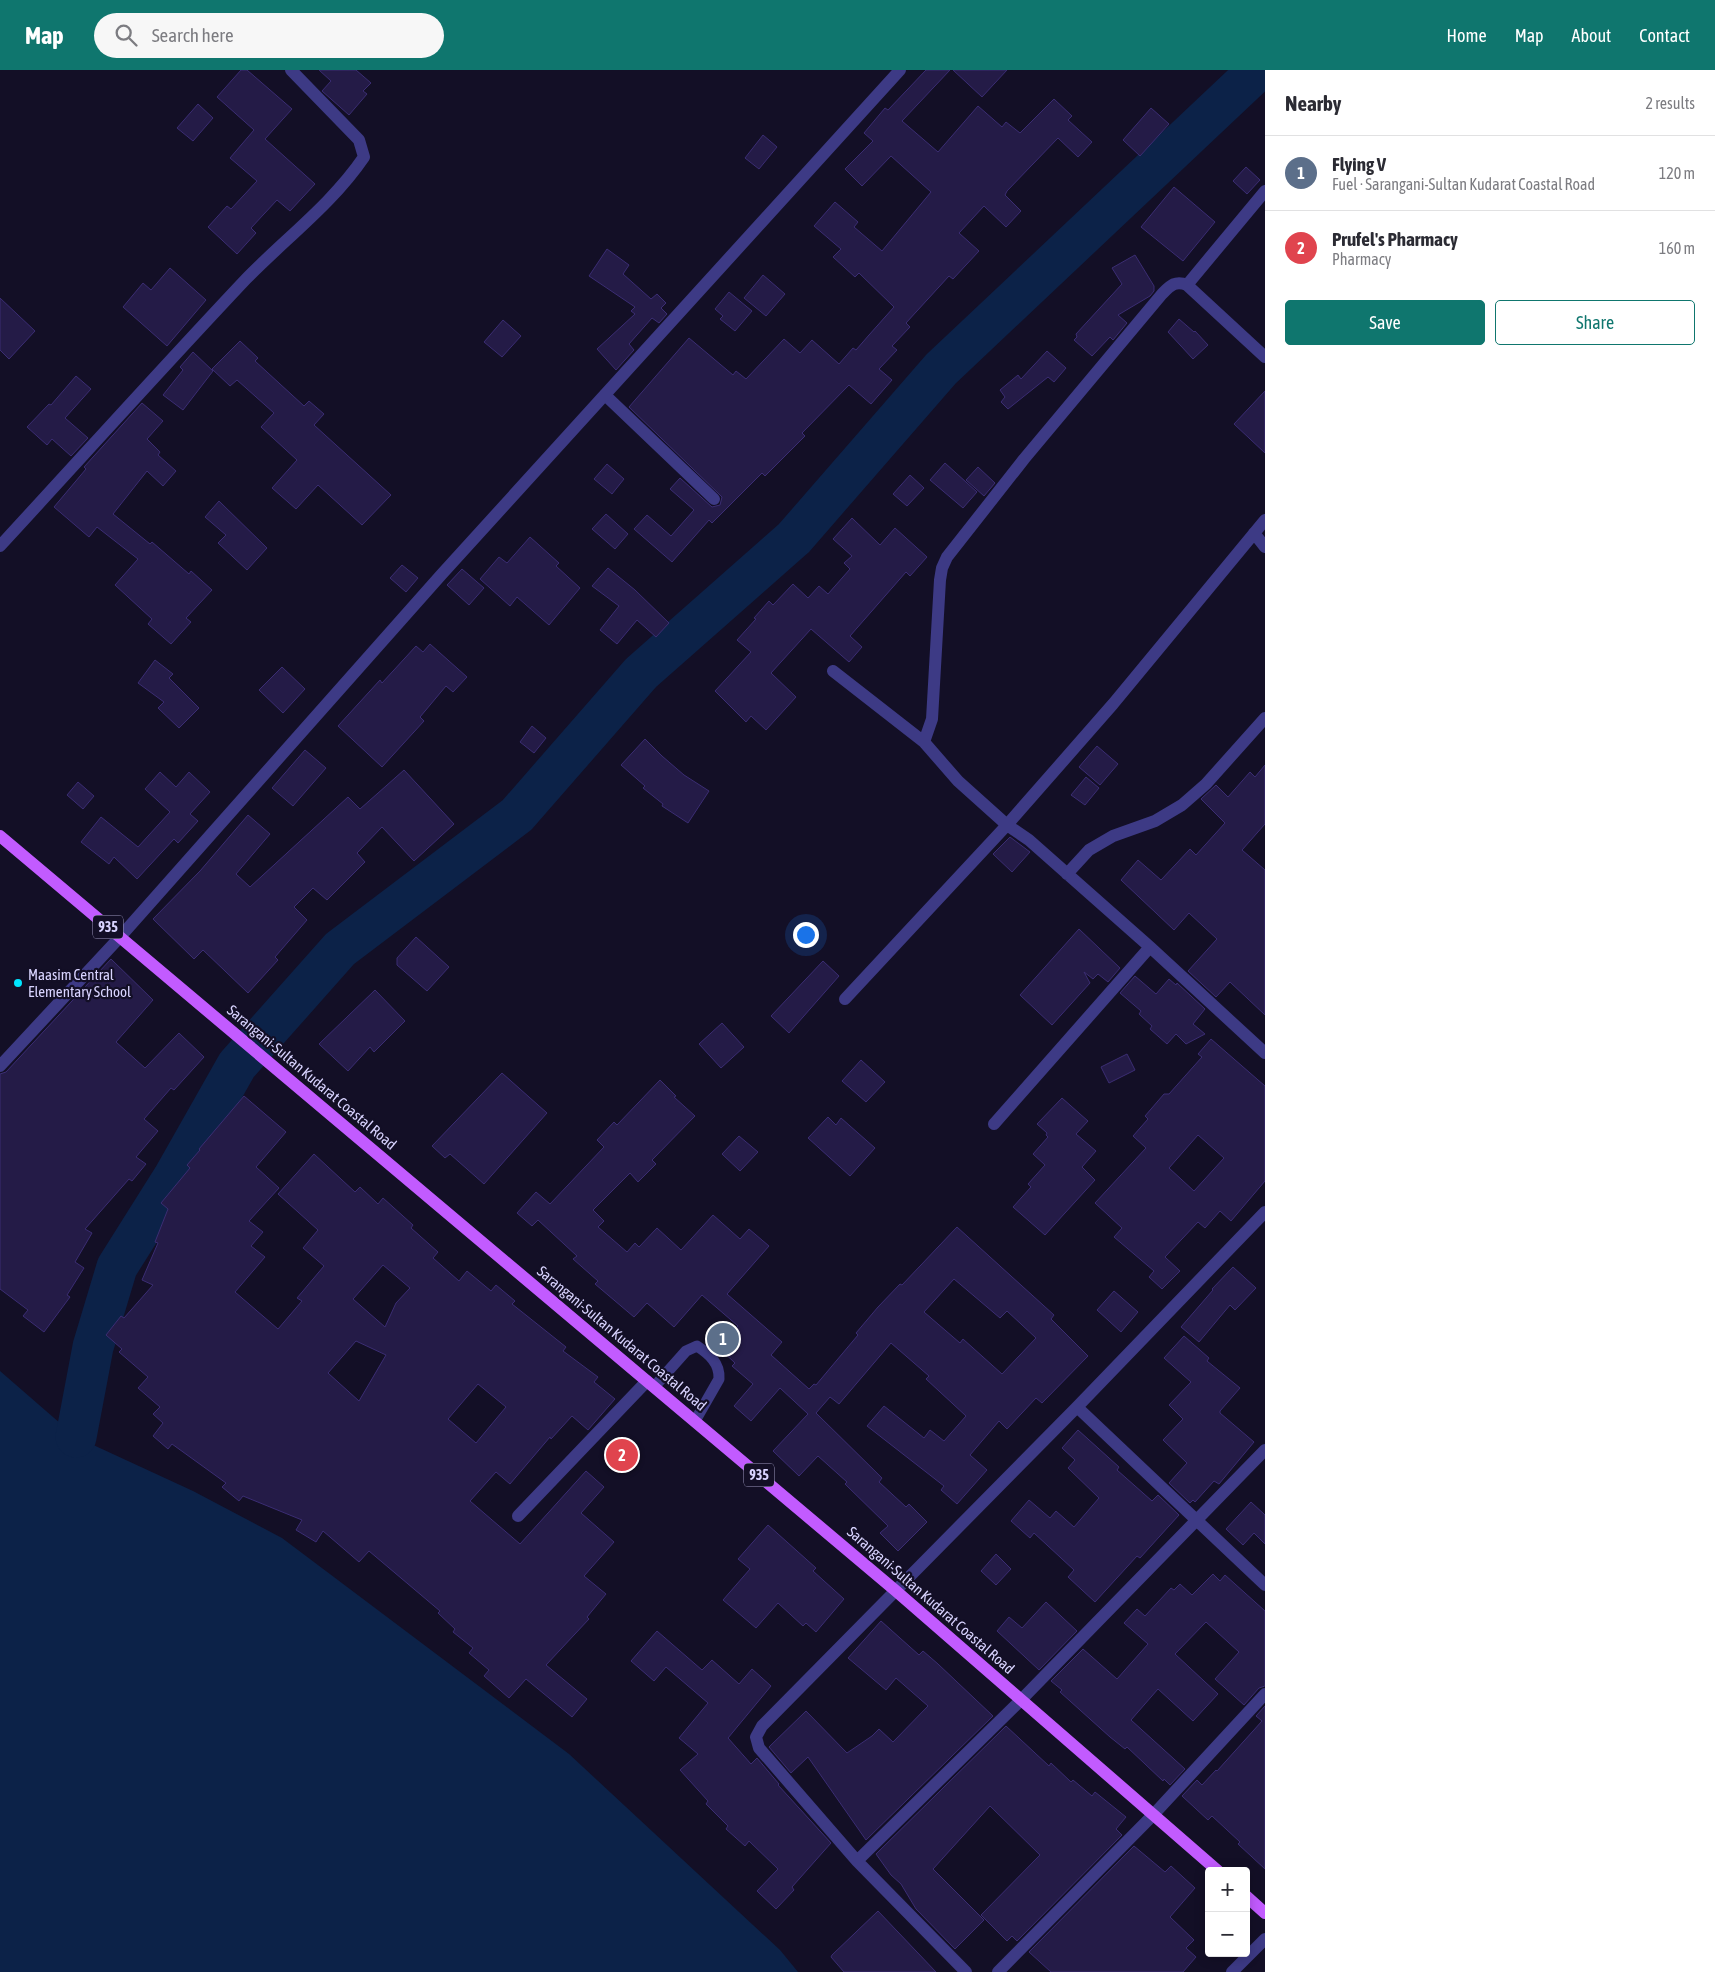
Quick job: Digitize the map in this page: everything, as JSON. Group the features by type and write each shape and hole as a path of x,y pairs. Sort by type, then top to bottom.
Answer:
{"main road":[{"name":"Sarangani-Sultan Kudarat Coastal Road","path":"0,836 896,1591 1214,1867"},
{"path":"1250,1900 1265,1913"}],"street":[{"path":"0,546 260,264 332,197 364,157 359,140 291,70"},
{"path":"0,1066 120,937 441,575 900,70"},
{"path":"1187,285 1265,191"},
{"path":"924,742 932,719 940,580 942,568 947,557 1024,459 1162,294 1172,284 1180,282 1187,285 1265,357"},
{"path":"605,395 714,499"},
{"path":"845,998 1008,825 1113,704 1265,520"},
{"path":"1254,533 1265,547"},
{"path":"834,671 924,742 958,781 1008,825 1029,840 1150,947 1265,1053"},
{"path":"1067,874 1089,850 1113,836 1155,821 1182,805 1206,784 1265,718"},
{"path":"994,1124 1150,947"},
{"path":"966,1972 857,1861 759,1748 756,1737 762,1726 1265,1212"},
{"path":"518,1516 651,1384"},
{"path":"1076,1407 1265,1585"},
{"path":"857,1861 1022,1700 1265,1450"},
{"path":"998,1972 1154,1814 1265,1694"},
{"path":"1232,1972 1265,1939"}],"lane":[{"path":"651,1384 686,1351 697,1346 710,1354 719,1371 719,1379 695,1421"}],"water":[{"path":"0,1371 76,1437 193,1491 282,1538 569,1754 780,1950 798,1972 0,1972"}],"building":[{"path":"241,70 247,70 292,109 265,139 315,184 290,211 277,200 251,228 256,233 237,254 208,227 227,206 231,209 257,181 230,158 254,130 217,97"},
{"path":"319,70 356,70 371,83 363,91 367,94 349,115 322,91 331,81"},
{"path":"926,70 950,70 902,121 938,152 978,106 1002,127 1006,122 1020,133 1054,99 1072,116 1068,120 1092,142 1078,157 1058,138 1007,191 1005,195 1021,211 1006,227 984,206 959,233 979,251 953,279 949,276 906,323 910,327 892,346 897,350 879,369 892,380 871,404 849,385 802,433 805,436 765,476 762,473 712,523 709,520 672,562 634,529 647,515 671,536 694,510 670,489 680,478 712,507 720,505 722,497 629,407 689,338 733,375 736,371 746,379 784,339 800,353 812,340 839,364 853,348 856,350 894,307 859,273 855,277 833,257 841,249 814,226 835,202 858,222 854,227 882,251 931,192 891,156 862,186 845,169 873,141 864,133 885,108 888,110"},
{"path":"953,70 1007,70 982,97"},
{"path":"198,104 213,118 193,141 177,128"},
{"path":"1151,108 1169,124 1140,156 1123,140"},
{"path":"763,135 777,147 759,169 745,158"},
{"path":"1246,167 1260,180 1247,194 1233,181"},
{"path":"1174,187 1215,222 1183,261 1141,227"},
{"path":"607,249 629,265 623,274 651,299 657,294 666,303 661,308 667,314 659,323 652,318 629,344 634,350 616,370 597,349 635,314 631,311 635,307 589,276"},
{"path":"1135,255 1154,286 1154,291 1150,296 1118,315 1127,323 1113,340 1110,337 1092,356 1074,340 1077,337 1076,334 1122,284 1112,268"},
{"path":"170,268 206,300 167,346 123,307 143,283 151,290"},
{"path":"763,275 785,294 766,316 744,298"},
{"path":"729,292 752,311 735,331 720,319 723,316 715,309"},
{"path":"0,298 35,331 9,359 0,350"},
{"path":"1179,319 1195,331 1208,345 1193,359 1168,332"},
{"path":"503,320 521,336 502,357 484,342"},
{"path":"240,341 258,358 255,361 304,406 309,401 324,414 314,425 391,495 362,525 318,485 296,509 272,488 297,460 261,427 274,413 237,380 230,386 212,369"},
{"path":"1047,351 1066,368 1054,382 1048,377 1008,409 1001,402 1005,397 1000,390 1018,375 1021,379"},
{"path":"193,352 213,371 183,410 163,395 183,370 180,367"},
{"path":"76,376 91,389 65,418 88,438 71,456 52,439 47,445 27,427 49,404 51,405"},
{"path":"1265,391 1265,453 1234,424"},
{"path":"142,403 163,421 147,439 160,452 158,455 176,471 163,486 147,471 113,514 150,544 152,542 189,574 191,571 212,590 186,618 191,622 171,644 148,624 152,619 115,585 138,559 97,527 89,537 54,507 86,469 84,467"},
{"path":"945,463 977,492 963,508 930,480"},
{"path":"607,464 624,479 612,494 594,479"},
{"path":"978,467 995,483 984,496 966,480"},
{"path":"910,475 924,488 907,506 893,494"},
{"path":"219,501 267,548 247,570 218,543 226,535 205,517"},
{"path":"606,514 628,534 615,549 592,529"},
{"path":"852,518 880,545 895,528 927,557 910,576 906,572 850,636 862,647 849,662 811,629 771,673 796,697 766,730 751,716 746,722 715,691 751,652 737,640 769,601 773,605 793,584 808,598 819,586 828,594 850,569 844,563 852,556 833,539"},
{"path":"530,537 559,563 556,566 580,588 549,625 517,597 510,606 480,579 499,557 507,563"},
{"path":"402,565 418,578 406,592 390,578"},
{"path":"608,568 635,590 669,623 656,637 637,620 617,644 600,630 619,606 592,586"},
{"path":"462,569 484,588 469,605 447,585"},
{"path":"430,644 467,677 453,692 446,686 420,717 424,721 382,767 338,726 380,680 382,683 416,646 423,652"},
{"path":"155,660 173,674 169,678 199,708 179,728 158,708 164,702 138,683"},
{"path":"282,667 305,689 283,713 259,690"},
{"path":"532,726 546,738 534,753 520,742"},
{"path":"645,739 684,775 709,791 688,823 662,806 663,804 643,788 645,786 621,765"},
{"path":"1097,746 1118,764 1100,785 1079,767"},
{"path":"305,750 326,768 293,806 272,788"},
{"path":"1265,765 1265,824 1242,850 1265,870 1265,1015 1230,982 1216,997 1188,971 1217,939 1189,913 1174,930 1121,880 1138,860 1161,880 1190,849 1196,855 1225,823 1201,799 1216,785 1228,797 1250,772 1255,777"},
{"path":"404,770 454,824 414,861 382,827 357,853 365,862 327,900 313,888 294,907 307,920 275,957 278,960 248,993 203,950 194,959 153,919 200,871 248,815 270,834 236,874 250,887 348,797 360,809"},
{"path":"160,772 176,787 189,772 210,792 190,814 198,821 178,843 174,839 137,879 114,857 109,864 81,842 101,817 138,847 170,812 145,789"},
{"path":"1086,777 1099,788 1085,805 1071,795"},
{"path":"78,782 94,796 83,809 67,795"},
{"path":"1010,837 1030,852 1012,872 993,854"},
{"path":"1079,929 1120,968 1108,982 1098,974 1093,979 1084,972 1090,983 1052,1025 1020,995"},
{"path":"416,937 449,967 427,991 397,965 397,958"},
{"path":"111,959 153,1000 116,1042 145,1068 179,1033 204,1057 174,1090 171,1088 144,1119 158,1131 136,1157 146,1164 132,1181 129,1179 85,1229 92,1233 75,1262 84,1268 67,1295 70,1297 44,1332 23,1316 28,1310 0,1289 0,1074 6,1072"},
{"path":"823,961 839,976 789,1033 771,1016"},
{"path":"1135,976 1156,994 1169,979 1176,985 1177,983 1205,1009 1193,1024 1205,1034 1186,1044 1176,1034 1167,1044 1150,1029 1152,1026 1139,1014 1141,1011 1120,993"},
{"path":"375,990 405,1021 374,1052 370,1047 348,1071 319,1044"},
{"path":"722,1023 744,1047 721,1068 699,1044"},
{"path":"1211,1039 1265,1086 1265,1181 1231,1221 1220,1211 1205,1228 1198,1222 1165,1257 1180,1271 1162,1289 1149,1277 1154,1271 1114,1237 1122,1228 1095,1203 1146,1148 1133,1136 1148,1119 1145,1116 1164,1094 1169,1094 1202,1057 1198,1054","holes":["1198,1135 1224,1158 1194,1191 1169,1168"]},
{"path":"1127,1054 1135,1070 1109,1083 1101,1067"},
{"path":"861,1060 885,1082 866,1102 842,1081"},
{"path":"502,1073 547,1113 484,1184 450,1154 445,1158 432,1146"},
{"path":"660,1080 676,1096 674,1097 695,1116 652,1160 656,1164 638,1182 630,1173 593,1210 604,1221 598,1227 627,1252 635,1243 639,1247 657,1228 681,1250 713,1215 740,1239 749,1229 769,1246 727,1294 782,1342 771,1355 809,1389 814,1384 816,1385 858,1335 856,1333 878,1307 900,1284 902,1285 957,1227 1054,1315 1051,1319 1088,1356 1042,1403 1036,1398 1007,1429 999,1421 970,1455 987,1470 957,1504 941,1490 944,1486 867,1426 884,1406 924,1438 930,1430 944,1441 966,1416 926,1379 929,1376 891,1343 839,1404 830,1397 816,1413 882,1478 879,1482 906,1507 909,1504 927,1522 898,1551 880,1533 888,1526 845,1484 847,1482 818,1456 799,1476 773,1451 808,1414 780,1388 751,1421 734,1406 753,1384 732,1366 735,1363 719,1348 738,1326 702,1295 674,1327 647,1303 634,1317 595,1284 598,1281 573,1259 577,1256 538,1220 532,1226 517,1213 536,1192 550,1204 604,1147 597,1140 614,1122 617,1125","holes":["954,1279 1000,1318 1007,1311 1036,1338 1002,1374 963,1339 960,1343 924,1312"]},
{"path":"244,1096 286,1132 256,1167 279,1188 249,1221 263,1232 251,1246 265,1257 235,1292 278,1329 302,1301 297,1298 324,1266 303,1248 318,1230 278,1194 314,1154 355,1192 360,1187 378,1204 383,1198 413,1225 411,1228 438,1252 433,1258 459,1281 467,1271 491,1291 496,1285 515,1301 512,1304 566,1347 563,1351 598,1377 594,1382 615,1399 588,1430 572,1416 551,1439 550,1437 510,1484 496,1472 470,1501 520,1544 586,1471 604,1487 581,1513 614,1542 584,1576 606,1594 587,1617 589,1619 546,1665 587,1699 572,1717 526,1679 509,1698 484,1676 489,1670 469,1653 473,1648 453,1632 455,1629 438,1613 440,1611 369,1551 359,1562 323,1531 316,1542 296,1530 302,1520 243,1496 239,1501 222,1487 226,1483 172,1444 168,1449 153,1436 163,1423 153,1414 160,1407 138,1388 148,1377 119,1352 122,1349 106,1335 121,1316 124,1318 153,1285 142,1280 158,1243 155,1242 168,1209 161,1203 190,1168 187,1165","holes":["383,1265 410,1288 396,1303 385,1327 353,1299","356,1341 386,1355 359,1401 328,1373","478,1384 506,1407 476,1443 448,1419"]},
{"path":"1062,1098 1088,1121 1076,1134 1096,1151 1082,1167 1095,1180 1045,1235 1013,1207 1031,1187 1028,1184 1045,1165 1033,1154 1048,1137 1047,1133 1037,1124"},
{"path":"828,1117 836,1125 841,1118 875,1148 850,1176 808,1138"},
{"path":"739,1136 758,1152 740,1171 722,1154"},
{"path":"1233,1267 1256,1288 1235,1310 1230,1305 1199,1342 1181,1327"},
{"path":"1114,1291 1138,1312 1121,1332 1097,1310"},
{"path":"1184,1336 1209,1358 1207,1361 1240,1388 1220,1413 1254,1442 1219,1484 1214,1481 1195,1502 1193,1500 1190,1503 1169,1483 1187,1463 1163,1440 1183,1419 1169,1405 1191,1382 1164,1358"},
{"path":"1078,1430 1119,1467 1117,1470 1152,1501 1158,1495 1179,1515 1140,1558 1137,1556 1095,1602 1068,1577 1074,1570 1034,1533 1030,1538 1011,1521 1029,1500 1050,1518 1056,1511 1074,1527 1099,1498 1068,1468 1075,1460 1062,1448"},
{"path":"1251,1502 1265,1515 1265,1544 1254,1533 1243,1545 1226,1529"},
{"path":"768,1525 816,1568 813,1571 844,1599 816,1632 806,1623 803,1626 778,1603 756,1628 723,1600 750,1569 738,1559"},
{"path":"996,1554 1011,1569 996,1585 981,1571"},
{"path":"1213,1574 1220,1581 1225,1575 1265,1611 1265,1686 1259,1688 1244,1705 1215,1679 1239,1652 1206,1622 1175,1654 1218,1694 1193,1721 1158,1689 1131,1720 1185,1769 1170,1785 1164,1779 1163,1781 1127,1747 1125,1749 1110,1737 1060,1692 1062,1690 1051,1681 1083,1649 1117,1679 1148,1644 1124,1623 1137,1609 1145,1616 1171,1588 1174,1590 1180,1584 1192,1595"},
{"path":"1046,1602 1077,1631 1039,1670 997,1631 1009,1617 1022,1628"},
{"path":"881,1621 919,1655 923,1651 993,1716 866,1840 808,1757 791,1773 769,1747 806,1711 847,1753 879,1729 893,1742 928,1706 896,1678 886,1690 848,1658"},
{"path":"657,1631 702,1670 712,1660 739,1684 752,1669 771,1686 728,1738 751,1764 757,1758 778,1785 831,1843 792,1887 794,1890 776,1909 757,1891 778,1869 749,1841 745,1846 726,1829 728,1826 706,1804 708,1801 680,1770 698,1754 679,1738 708,1703 666,1667 654,1681 631,1661"},
{"path":"1265,1706 1265,1869 1212,1816 1208,1820 1182,1796 1197,1780 1202,1785 1217,1771 1262,1721 1256,1716"},
{"path":"1006,1726 1049,1766 1051,1763 1071,1782 1073,1780 1092,1796 1095,1792 1126,1817 1116,1829 1122,1835 1017,1941 1012,1936 1007,1941 981,1915 1040,1855 990,1806 933,1869 984,1920 955,1949 916,1909 901,1884 891,1875 876,1854"},
{"path":"1134,1846 1165,1872 1171,1866 1195,1888 1170,1917 1194,1940 1186,1948 1196,1957 1183,1972 1051,1972 1029,1952"},
{"path":"878,1911 936,1972 844,1972 831,1957 832,1955"}],"waterway":[{"path":"76,1437 93,1347 117,1267 173,1178 237,1065 340,949 517,815 641,673 794,538 941,369 1258,70"}],"place":[{"name":"Maasim Central Elementary School","path":"18,983"},
{"name":"Flying V","path":"723,1339"},
{"name":"Prufel's Pharmacy","path":"622,1455"}]}
